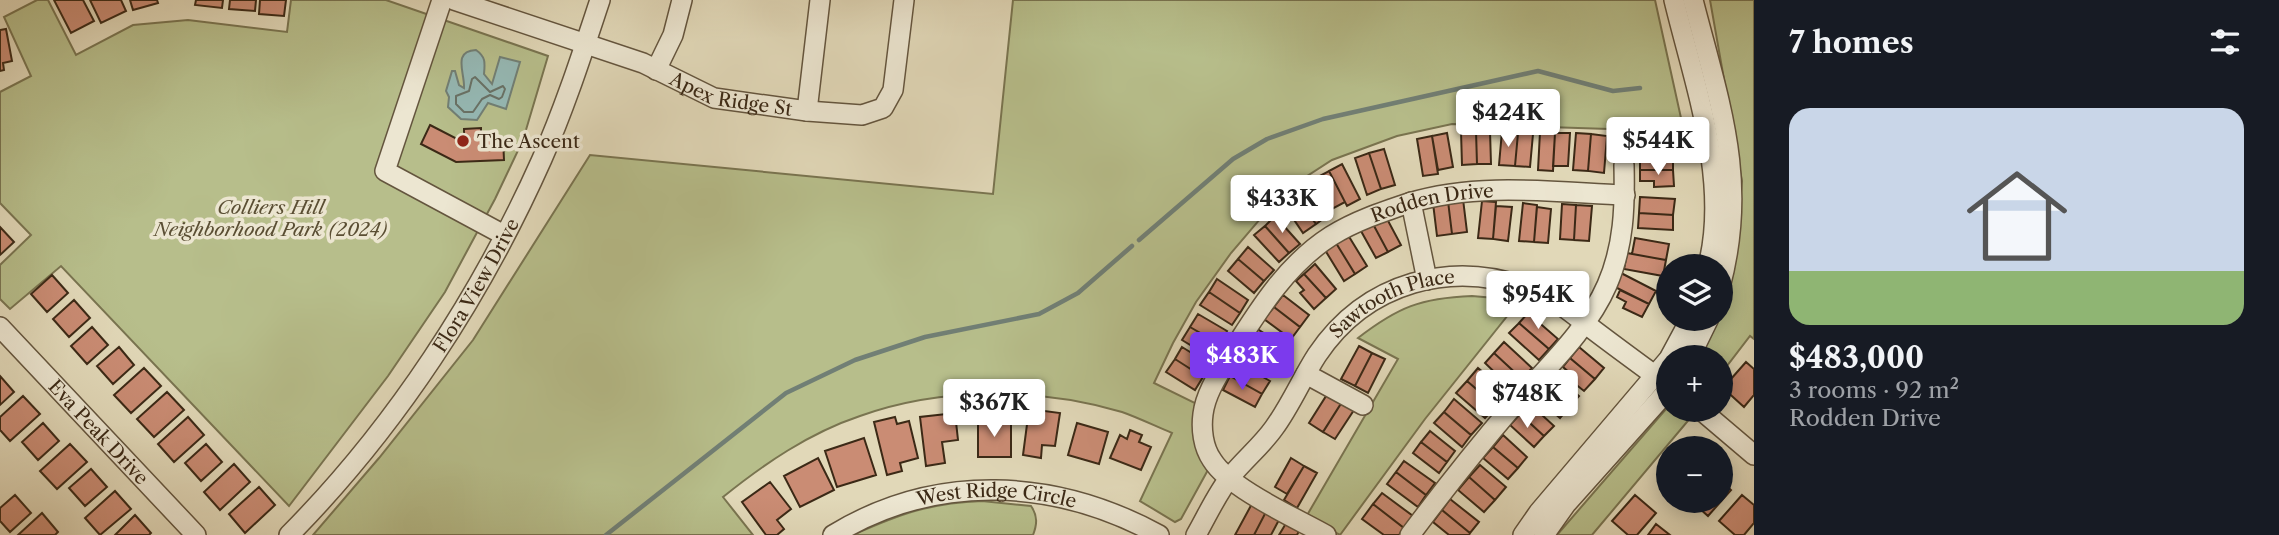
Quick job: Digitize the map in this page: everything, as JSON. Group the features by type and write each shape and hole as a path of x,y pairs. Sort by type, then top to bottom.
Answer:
{"street":[{"path":"442,0 385,171 504,235"},
{"name":"Apex Ridge St","path":"454,0 585,46 643,63 714,99 862,115 883,108 893,90 904,0"},
{"name":"Flora View Drive","path":"289,535 354,463 416,381 460,314 504,235 541,160 600,0"},
{"path":"656,70 673,35 682,0"},
{"path":"807,111 820,0"},
{"path":"1674,0 1709,143 1716,215 1710,254"},
{"path":"1693,0 1727,136 1733,183 1728,254"},
{"path":"1410,535 1471,455 1584,323 1607,286 1621,243 1625,195 1624,165"},
{"name":"Rodden Drive","path":"1326,535 1257,497 1230,478 1212,460 1203,439 1203,414 1208,393 1262,306 1296,264 1330,236 1366,218 1450,192 1487,190 1625,195"},
{"path":"1411,202 1427,280"},
{"name":"Sawtooth Place","path":"1196,535 1230,478 1273,429 1317,355 1334,334 1374,299 1405,285 1442,276 1483,277 1535,290 1584,323 1656,378"},
{"name":"Eva Peak Drive","path":"0,327 196,535"},
{"path":"1307,374 1363,405"},
{"path":"1523,535 1539,512 1656,392"},
{"path":"1544,535 1656,394"},
{"path":"1715,422 1754,455"},
{"name":"West Ridge Circle","path":"832,535 882,510 932,496 981,489 1031,491 1075,499 1115,513 1159,535"}],"green space":[{"name":"Colliers Hill Neighborhood Park (2024)","path":"37,0 48,0 76,55 133,25 188,20 287,32 291,0 386,0 548,56 523,140 445,292 388,376 289,506 61,266 10,309 0,299 0,265 31,235 0,203 0,92 31,76 4,17"},
{"path":"1013,0 1655,0 1683,127 1609,129 1452,124 1397,136 1332,160 1284,191 1231,253 1196,302 1154,383 1195,403 1195,437 1209,468 1181,519 1175,522 1140,501 1172,433 1122,412 1090,404 1057,398 990,394 957,395 891,406 841,423 788,450 723,497 753,535 313,535 379,458 473,340 590,155 993,194"},
{"path":"1710,0 1754,0 1754,339 1750,336 1733,358 1733,345 1704,345 1710,331 1733,331 1733,271 1742,181"},
{"path":"1472,296 1495,298 1516,305 1425,419 1340,535 1306,517 1398,359 1358,338 1411,306 1438,299"},
{"path":"1656,421 1687,422 1675,436 1656,436 1656,459 1592,535 1557,535"},
{"path":"982,501 1031,506 1036,520 1033,535 853,535 916,511 947,504"}],"water":[{"path":"476,50 485,63 484,74 492,84 500,57 520,62 506,109 488,103 477,120 461,119 448,107 449,97 446,91 452,71 455,71 459,85 464,88 462,59 464,54"}],"building":[{"path":"54,0 83,0 94,21 71,33"},
{"path":"90,0 121,0 126,11 101,23"},
{"path":"130,0 157,0 158,3 133,10"},
{"path":"196,0 223,0 222,8 195,5"},
{"path":"230,0 256,0 255,11 229,9"},
{"path":"260,0 286,0 284,16 259,14"},
{"path":"6,29 12,61 3,63 4,70 0,71 0,30"},
{"name":"The Ascent","path":"430,125 457,139 464,138 464,129 481,128 481,138 503,137 504,160 456,162 421,144"},
{"path":"1461,131 1476,131 1477,164 1462,165"},
{"path":"1476,131 1490,131 1491,164 1477,164"},
{"path":"1502,131 1518,133 1515,166 1499,165"},
{"path":"1540,132 1555,133 1553,171 1538,170"},
{"path":"1447,133 1453,167 1438,170 1432,136"},
{"path":"1518,133 1533,134 1530,167 1515,166"},
{"path":"1555,133 1570,133 1568,166 1553,166"},
{"path":"1576,133 1591,134 1588,171 1573,170"},
{"path":"1591,134 1607,136 1604,173 1588,171"},
{"path":"1432,136 1438,174 1423,176 1417,139"},
{"path":"1384,149 1395,185 1381,189 1369,153"},
{"path":"1369,153 1381,189 1367,195 1355,158"},
{"path":"1673,155 1673,170 1640,170 1640,156"},
{"path":"1342,164 1360,199 1347,206 1329,171"},
{"path":"1640,170 1673,170 1674,186 1654,187 1654,181 1640,181"},
{"path":"1329,171 1345,202 1332,209 1316,178"},
{"path":"1304,183 1327,216 1316,224 1292,191"},
{"path":"1292,191 1316,224 1303,233 1280,199"},
{"path":"1640,197 1675,199 1673,215 1639,213"},
{"path":"1463,199 1467,232 1452,234 1448,201"},
{"path":"1448,201 1452,234 1437,236 1433,203"},
{"path":"1482,201 1496,202 1493,239 1478,238"},
{"path":"1523,203 1537,205 1534,242 1519,241"},
{"path":"1562,204 1576,205 1574,240 1560,239"},
{"path":"1576,205 1592,206 1589,241 1574,240"},
{"path":"1496,206 1512,207 1508,241 1493,239"},
{"path":"1537,207 1551,209 1548,243 1534,242"},
{"path":"1639,213 1673,215 1673,230 1638,228"},
{"path":"1275,216 1300,244 1289,253 1265,226"},
{"path":"1386,217 1401,245 1388,252 1373,224"},
{"path":"1373,224 1388,252 1376,258 1361,231"},
{"path":"1265,226 1289,253 1279,262 1254,235"},
{"path":"0,227 14,242 0,255"},
{"path":"1348,235 1367,266 1355,274 1336,243"},
{"path":"1635,238 1669,244 1667,254 1656,254 1656,258 1632,254"},
{"path":"1336,243 1355,274 1344,281 1325,250"},
{"path":"1248,247 1274,270 1264,281 1238,259"},
{"path":"1627,253 1656,258 1656,275 1624,269"},
{"path":"1238,259 1264,281 1254,293 1228,271"},
{"path":"1315,264 1336,289 1326,298 1304,274"},
{"path":"1621,273 1656,291 1649,304 1615,287"},
{"path":"1304,274 1326,298 1314,309 1300,293 1304,290 1296,281"},
{"path":"52,275 68,293 47,312 31,294"},
{"path":"1217,279 1248,300 1240,313 1209,292"},
{"path":"1620,290 1649,304 1642,317 1623,308 1626,302 1617,297"},
{"path":"1209,292 1240,313 1232,325 1200,305"},
{"path":"1283,295 1309,315 1300,327 1274,307"},
{"path":"74,300 90,318 69,337 53,319"},
{"path":"1274,307 1300,327 1291,339 1264,319"},
{"path":"1528,313 1558,339 1549,349 1519,323"},
{"path":"1198,314 1227,331 1219,344 1190,327"},
{"path":"1519,323 1549,349 1539,360 1509,333"},
{"path":"92,327 108,345 87,364 71,346"},
{"path":"1190,327 1223,346 1215,360 1182,340"},
{"path":"1256,328 1285,347 1276,360 1248,341"},
{"path":"1248,341 1276,360 1268,373 1239,355"},
{"path":"1504,342 1532,368 1522,379 1494,353"},
{"path":"1359,346 1372,353 1355,386 1341,379"},
{"path":"119,347 134,365 113,384 97,366"},
{"path":"1182,347 1211,365 1203,377 1175,359"},
{"path":"1579,347 1604,368 1595,379 1570,358"},
{"path":"1372,353 1385,359 1368,393 1355,386"},
{"path":"1494,353 1522,379 1512,389 1485,363"},
{"path":"1570,358 1595,379 1584,391 1569,379 1572,375 1563,367"},
{"path":"1175,359 1203,377 1195,390 1166,372"},
{"path":"1746,362 1754,369 1754,395 1744,407 1733,397 1733,377"},
{"path":"1238,363 1270,381 1262,394 1230,376"},
{"path":"144,368 161,386 131,413 114,395"},
{"path":"1478,368 1507,392 1496,406 1467,381"},
{"path":"1555,375 1579,396 1570,406 1546,385"},
{"path":"0,376 14,392 0,405"},
{"path":"1230,376 1262,394 1255,407 1223,390"},
{"path":"1467,381 1496,406 1485,418 1456,393"},
{"path":"1546,385 1570,406 1560,418 1536,397"},
{"path":"167,392 184,410 154,437 137,419"},
{"path":"1328,393 1342,402 1323,432 1309,423"},
{"path":"23,396 40,414 10,441 0,430 0,417"},
{"path":"1454,399 1482,423 1471,435 1444,412"},
{"path":"1342,402 1354,410 1335,439 1323,432"},
{"path":"1530,404 1554,426 1544,436 1520,414"},
{"path":"1029,409 1060,413 1055,446 1042,445 1041,458 1023,455"},
{"path":"1444,412 1471,435 1462,447 1434,423"},
{"path":"955,413 958,440 942,442 945,463 926,466 920,417"},
{"path":"1520,414 1544,436 1534,447 1510,425"},
{"path":"188,417 204,435 174,462 158,444"},
{"path":"895,417 897,424 909,421 918,458 900,463 902,471 887,475 874,422"},
{"path":"978,421 1011,422 1011,457 978,457"},
{"path":"43,423 59,441 38,460 22,442"},
{"path":"1077,423 1108,432 1099,464 1068,455"},
{"path":"1130,430 1142,435 1139,442 1151,447 1141,470 1110,458 1120,435 1127,439"},
{"path":"1430,431 1455,451 1447,462 1421,442"},
{"path":"1503,435 1527,457 1518,468 1493,447"},
{"path":"864,438 876,475 837,487 825,451"},
{"path":"1421,442 1447,462 1439,473 1413,453"},
{"path":"70,444 87,462 57,489 40,471"},
{"path":"206,444 222,462 201,481 185,463"},
{"path":"1493,447 1518,468 1508,479 1483,458"},
{"path":"818,458 834,490 800,507 784,476"},
{"path":"1291,458 1304,466 1287,494 1275,487"},
{"path":"1404,461 1435,483 1426,495 1396,472"},
{"path":"234,464 250,482 220,510 204,492"},
{"path":"1480,465 1506,487 1495,500 1469,477"},
{"path":"1304,466 1317,473 1297,508 1284,500"},
{"path":"91,469 107,487 85,506 69,488"},
{"path":"1396,472 1426,495 1418,507 1387,484"},
{"path":"1469,477 1495,500 1484,512 1458,490"},
{"path":"770,482 791,509 777,520 784,529 777,535 766,535 742,502"},
{"path":"259,487 275,505 245,533 229,514"},
{"path":"115,491 131,509 100,535 85,518"},
{"path":"1382,493 1413,516 1404,528 1373,504"},
{"path":"15,495 31,513 10,532 0,521 0,508"},
{"path":"1635,495 1656,513 1637,535 1628,535 1612,521"},
{"path":"1742,495 1754,505 1754,523 1744,535 1735,535 1719,521 1726,513 1733,513 1733,505"},
{"path":"1450,499 1479,522 1470,533 1442,510"},
{"path":"1254,500 1268,508 1254,535 1235,535"},
{"path":"1373,504 1404,528 1399,535 1384,535 1362,519"},
{"path":"1268,508 1281,516 1271,535 1254,535"},
{"path":"1442,510 1470,533 1469,535 1449,535 1433,522"},
{"path":"42,513 58,532 55,535 18,535"},
{"path":"135,515 151,533 149,535 115,535"},
{"path":"1288,520 1301,527 1297,535 1279,535"},
{"path":"1656,524 1670,535 1648,535"}],"waterway":[{"path":"1139,240 1233,159 1267,139 1323,119 1538,71 1613,91 1640,88"},
{"path":"606,535 786,393 855,360 925,337 1039,314 1078,293 1132,246"}],"place":[{"name":"The Ascent","path":"463,141"}]}
